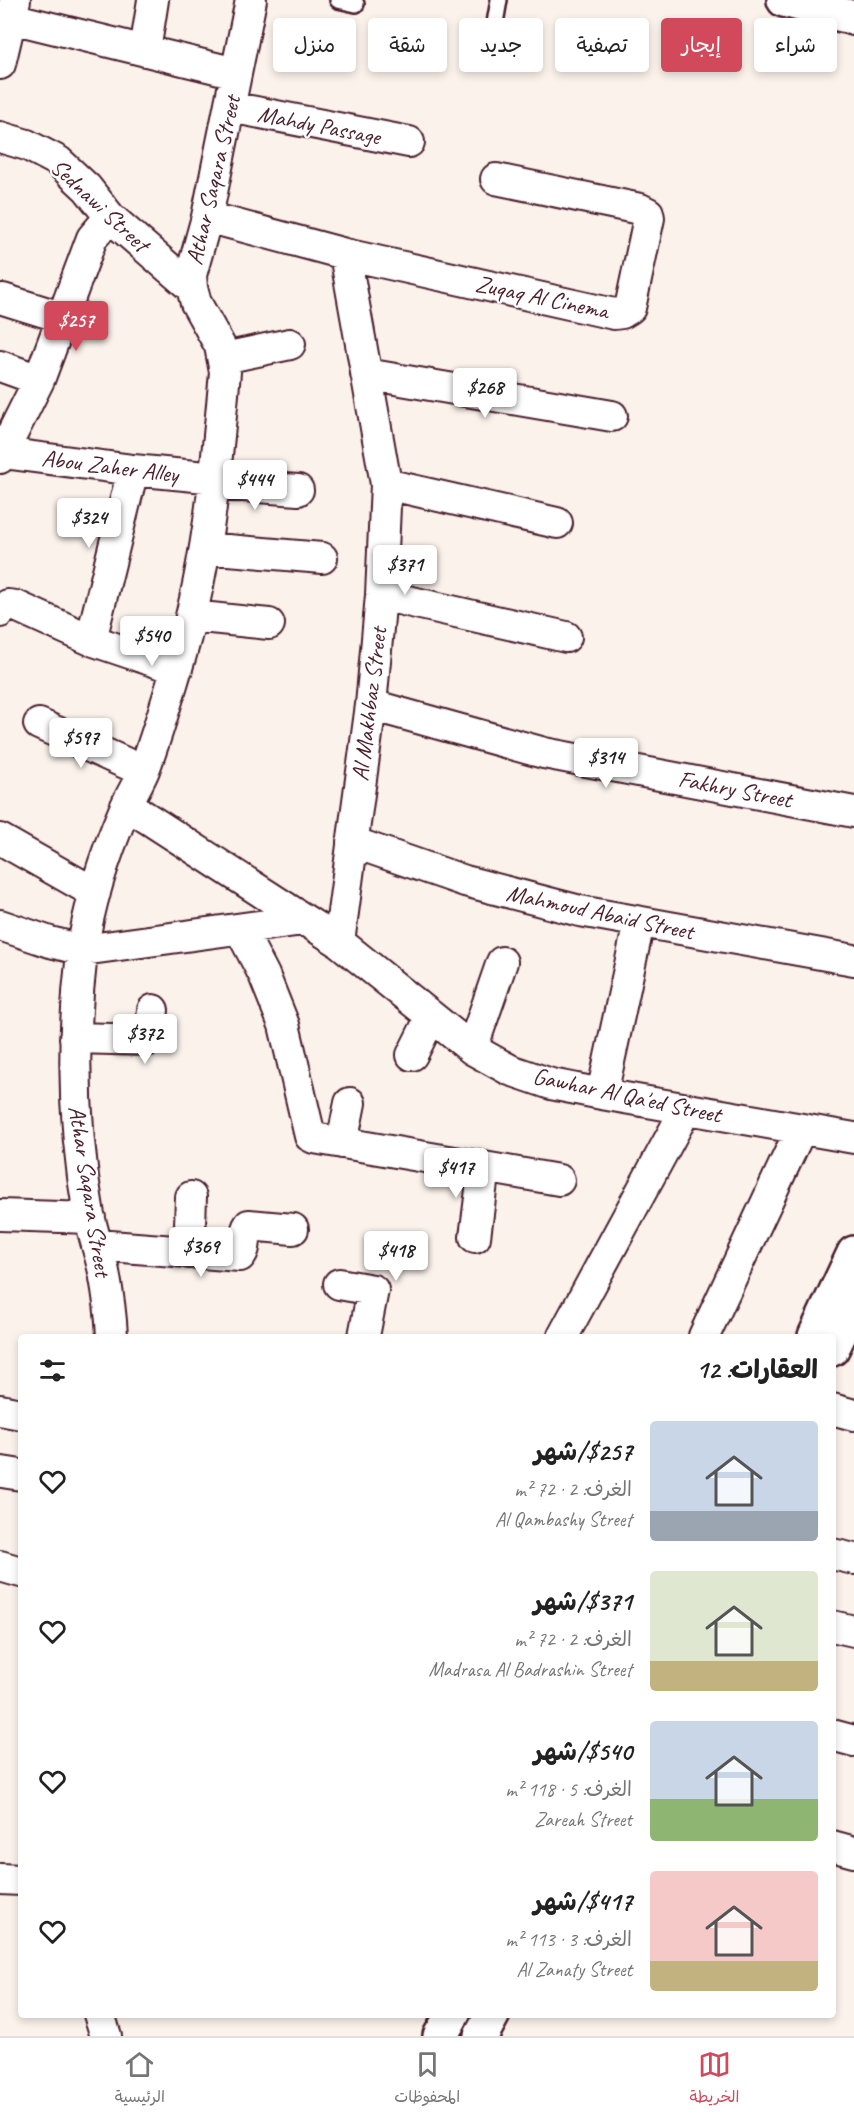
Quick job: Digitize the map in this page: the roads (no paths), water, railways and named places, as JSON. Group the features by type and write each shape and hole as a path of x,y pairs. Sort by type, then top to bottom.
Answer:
{"street":[{"path":"145,51 153,0"},
{"name":"Athar Saqara Street","path":"120,1334 93,1232 78,1145 74,1080 82,950 104,864 143,771 177,669 205,548 216,481 225,372 220,346 196,303 191,275 207,217 250,0"},
{"path":"783,0 854,18"},
{"path":"0,64 13,9 145,51 236,73"},
{"name":"Mahdy Passage","path":"230,107 409,142"},
{"name":"Sednawi Street","path":"0,137 27,145 58,161 87,188 110,217 192,288"},
{"name":"Zuqaq Al Cinema","path":"207,217 345,254 614,314 622,313 630,308 649,218 648,213 640,209 495,178"},
{"path":"2,455 39,380 92,238 110,217"},
{"name":"Al Makhbaz Street","path":"339,942 371,705 381,595 386,484 345,254"},
{"path":"3,299 64,318"},
{"path":"224,358 290,344"},
{"path":"0,366 39,380"},
{"path":"366,374 612,416"},
{"name":"Abou Zaher Alley","path":"2,455 298,490"},
{"path":"91,640 133,470"},
{"path":"386,484 558,523"},
{"path":"205,548 322,558"},
{"path":"381,595 566,638"},
{"path":"0,612 8,605 16,606 91,640 177,669"},
{"path":"191,616 269,624"},
{"name":"Fakhry Street","path":"371,705 544,753 854,812"},
{"path":"39,724 143,771"},
{"name":"Gawhar Al Qa'ed Street","path":"127,805 339,942 472,1049 510,1070 551,1084 854,1138"},
{"path":"0,839 95,893"},
{"name":"Mahmoud Abaid Street","path":"352,842 408,863 523,897 639,923 854,960"},
{"path":"0,925 82,950 303,920"},
{"path":"602,1094 639,923"},
{"path":"240,929 264,975 284,1025 298,1078 308,1132 314,1138 559,1180"},
{"path":"472,1049 502,962"},
{"path":"75,1038 149,1040 153,1010"},
{"path":"412,1055 431,1017"},
{"path":"342,1143 350,1103"},
{"path":"564,1334 686,1109"},
{"path":"705,1334 801,1129"},
{"path":"475,1237 484,1167"},
{"path":"189,1253 191,1197"},
{"path":"0,1215 189,1253 240,1256 244,1249 245,1231 249,1225 293,1229"},
{"path":"816,1334 854,1253"},
{"path":"339,1284 373,1290 364,1334"},
{"path":"836,1341 854,1305"},
{"path":"0,1410 18,1413"},
{"path":"836,1410 854,1415"},
{"path":"836,1555 854,1559"},
{"path":"0,1566 18,1571"},
{"path":"836,1627 854,1631"},
{"path":"836,1736 854,1741"},
{"path":"836,1847 854,1852"},
{"path":"0,1879 18,1880"},
{"path":"100,2018 106,2036"},
{"path":"440,2036 451,2018"},
{"path":"481,2036 491,2018"}],"lane":[{"path":"338,0 356,4"},
{"path":"496,18 499,0"}]}
